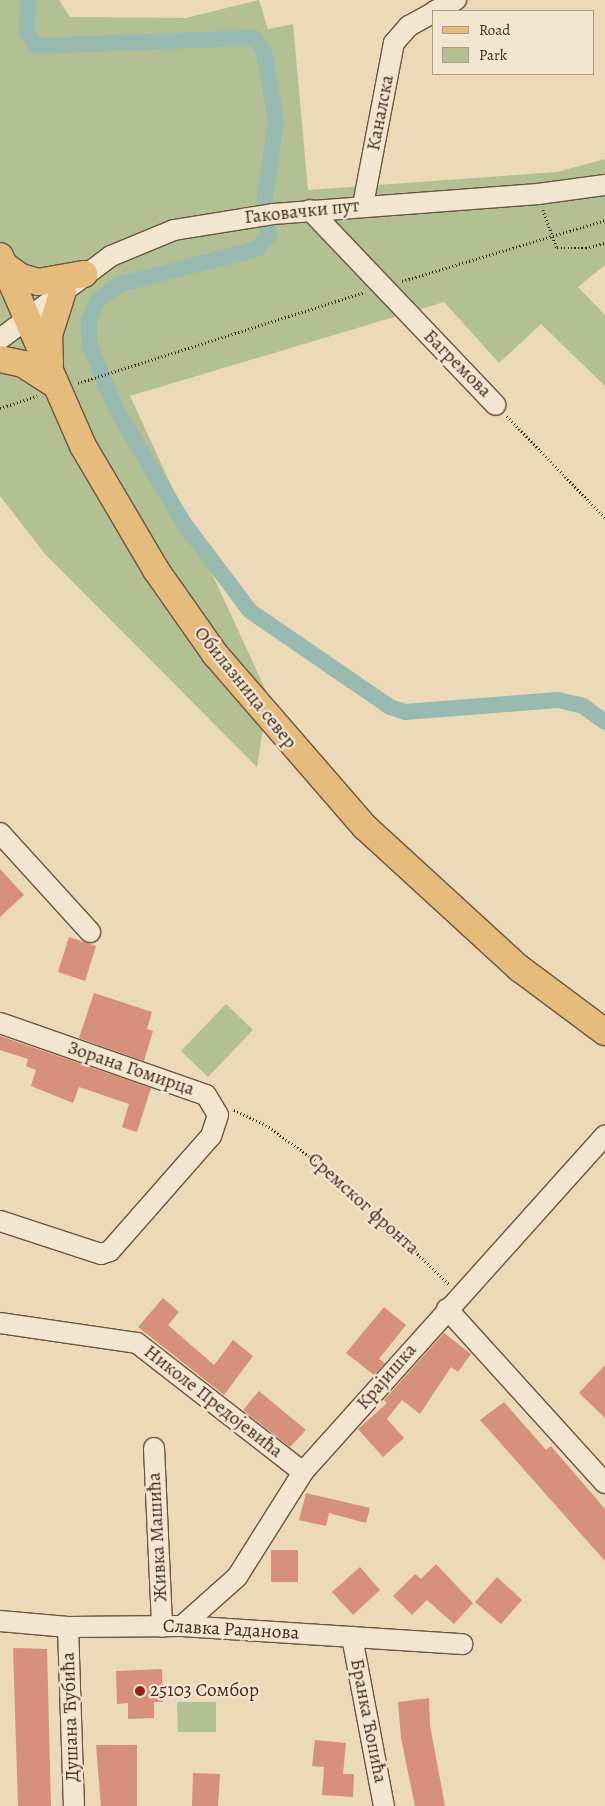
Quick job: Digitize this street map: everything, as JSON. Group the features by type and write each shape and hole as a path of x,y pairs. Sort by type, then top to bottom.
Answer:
{"main road":[{"path":"2,260 21,277 38,282 84,274"},
{"name":"Обилазница север","path":"2,260 25,319 83,446 156,570 215,654 306,763 451,909 605,1032"},
{"path":"54,384 49,335 62,291"},
{"path":"0,359 22,364 54,384"}],"street":[{"path":"438,10 456,0"},
{"name":"Каналска","path":"363,205 394,44 409,26 432,14"},
{"name":"Гаковачки пут","path":"0,339 84,274 150,238 232,220 273,214 363,205 538,194 605,185"},
{"name":"Багремова","path":"310,210 386,285 432,342 496,405"},
{"path":"0,833 90,932"},
{"name":"Зорана Гомирца","path":"0,1023 206,1096 218,1115 211,1136 123,1240 101,1254 0,1221"},
{"name":"Крајишка","path":"182,1626 237,1577 303,1472 453,1302 605,1136"},
{"path":"453,1302 605,1483"},
{"name":"Николе Предојевића","path":"0,1323 137,1344 303,1472"},
{"name":"Живка Машића","path":"154,1448 162,1626"},
{"name":"Славка Раданова","path":"0,1621 68,1627 182,1626 462,1644"},
{"name":"Душана Ћубића","path":"68,1627 74,1806"},
{"name":"Бранка Ћопића","path":"352,1637 384,1806"}],"path":[{"path":"538,194 550,235 557,248 566,250 605,243"},
{"path":"86,381 386,285 605,220"},
{"name":"Багремова","path":"496,405 605,518"},
{"name":"Сремског фронта","path":"206,1096 266,1125 315,1158 453,1302"}],"green space":[{"path":"0,0 59,0 70,17 186,18 259,0 268,29 293,24 308,190 557,172 605,159 605,265 578,287 605,315 605,386 541,324 499,363 444,302 130,396 268,695 257,767 45,554 0,496"},
{"path":"226,1004 253,1030 208,1077 181,1051"},
{"path":"177,1702 216,1702 216,1732 178,1732"}],"building":[{"path":"0,869 24,895 0,917"},
{"path":"69,937 96,946 85,981 58,972"},
{"path":"94,993 152,1012 147,1029 153,1031 144,1061 79,1038"},
{"path":"0,1036 151,1088 137,1132 122,1127 129,1104 79,1087 73,1103 31,1086 36,1070 26,1066 28,1059 0,1050"},
{"path":"163,1298 179,1312 168,1325 214,1365 233,1340 253,1356 224,1395 138,1327"},
{"path":"384,1307 406,1325 379,1359 385,1363 374,1375 346,1353"},
{"path":"444,1333 471,1354 458,1372 451,1367 420,1414 402,1400 387,1419 404,1438 383,1457 358,1429 387,1403 384,1400"},
{"path":"605,1365 605,1418 579,1393"},
{"path":"259,1391 306,1430 290,1447 243,1410"},
{"path":"504,1402 546,1450 551,1446 605,1509 605,1561 480,1420"},
{"path":"306,1493 370,1508 366,1523 329,1513 326,1526 299,1520"},
{"path":"271,1550 298,1550 298,1582 271,1582"},
{"path":"436,1564 473,1603 454,1624 427,1600 412,1615 393,1596 415,1574 421,1579"},
{"path":"360,1567 380,1590 353,1615 332,1592"},
{"path":"497,1577 522,1600 501,1624 475,1602"},
{"path":"13,1648 47,1649 51,1806 18,1806"},
{"path":"162,1669 163,1702 154,1702 154,1718 128,1719 128,1703 117,1704 116,1671"},
{"path":"429,1698 430,1725 445,1806 415,1806 401,1738 398,1702"},
{"path":"315,1740 346,1743 343,1774 354,1774 353,1797 322,1795 324,1767 312,1766"},
{"path":"96,1745 137,1745 137,1806 101,1806"},
{"path":"193,1773 220,1774 218,1806 192,1806"}],"waterway":[{"path":"28,0 27,33 36,46 254,38 264,51 276,121 265,197 269,235 257,249 118,285 97,301 89,320 90,346 115,407 183,522 250,611 390,707 405,712 558,700 583,706 605,722"}],"place":[{"name":"25103 Сомбор","path":"140,1691"}]}
